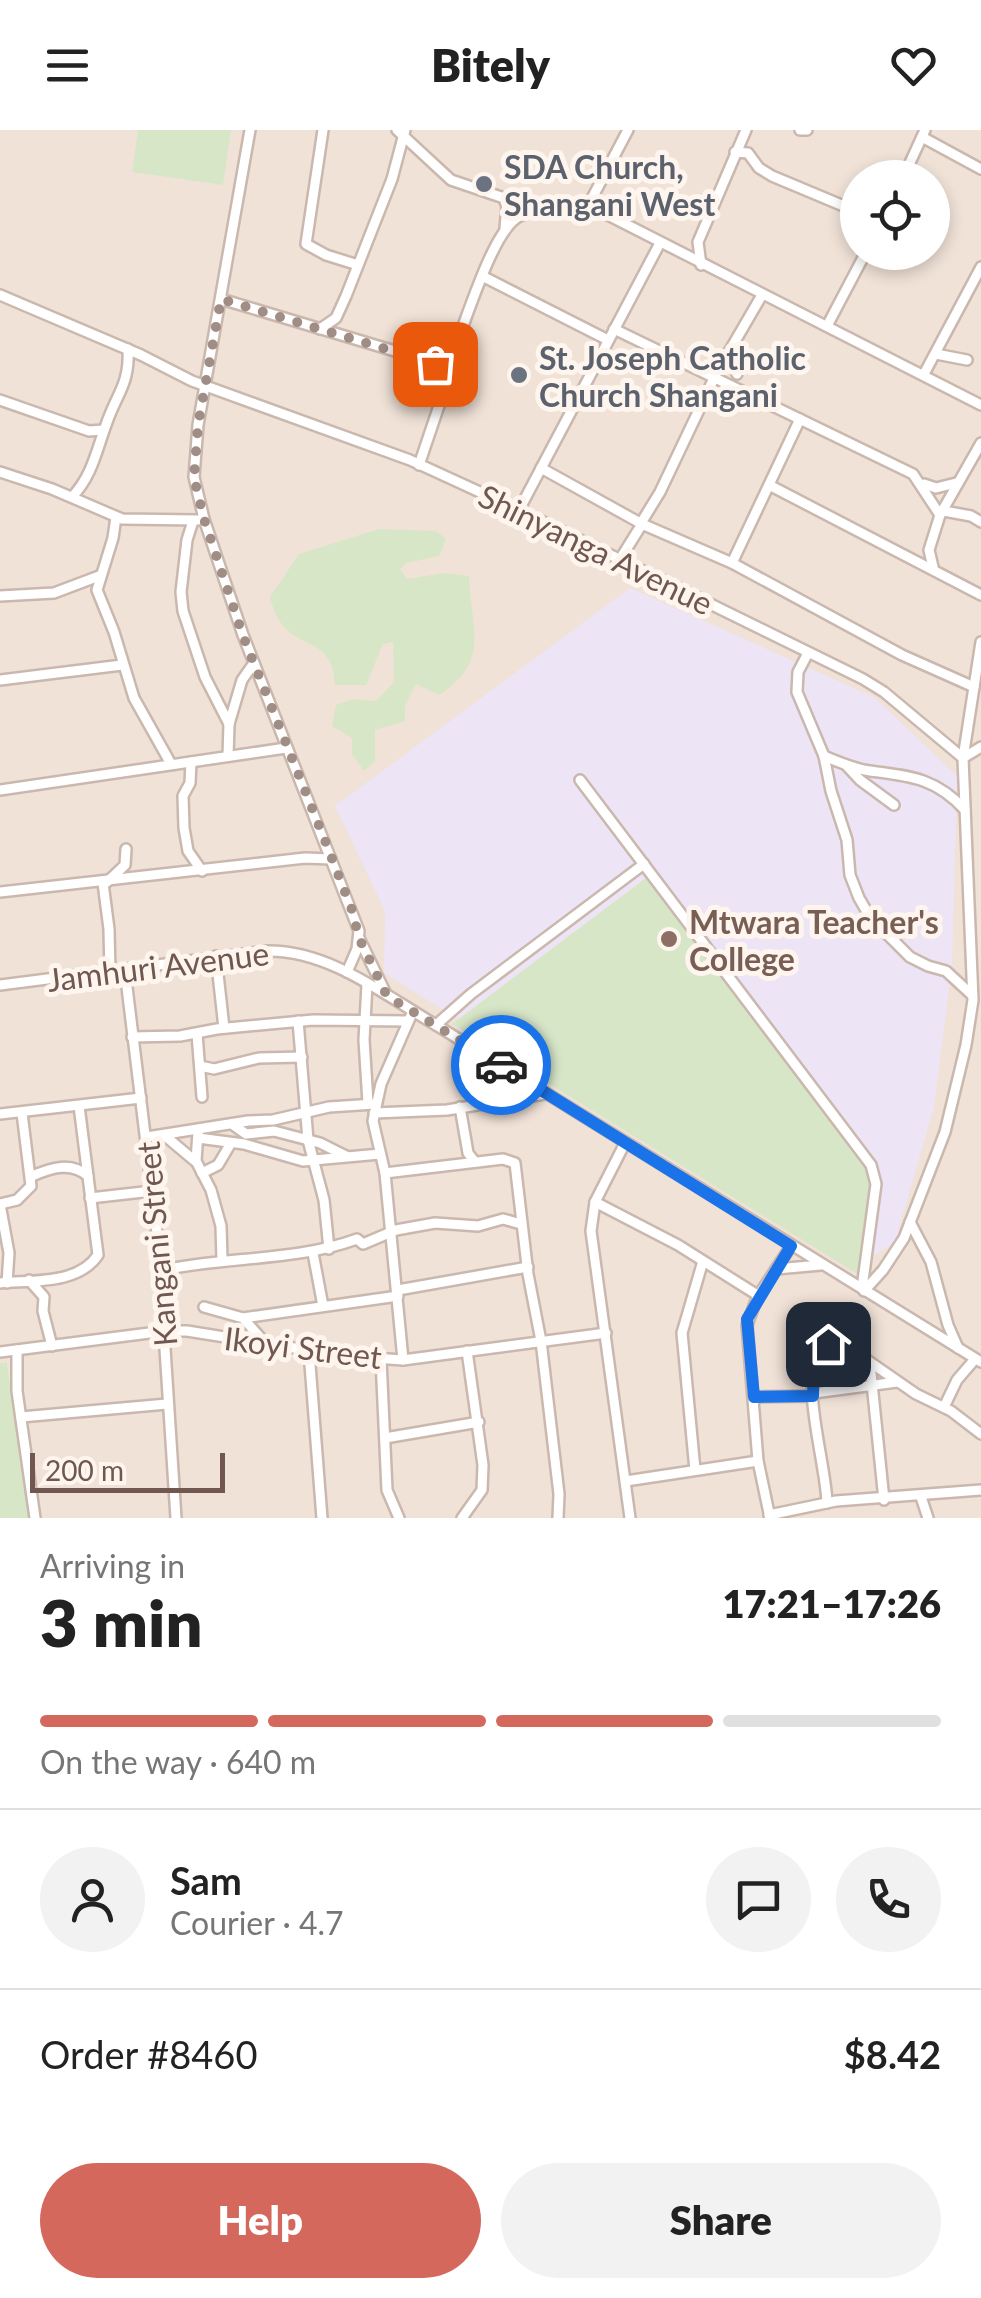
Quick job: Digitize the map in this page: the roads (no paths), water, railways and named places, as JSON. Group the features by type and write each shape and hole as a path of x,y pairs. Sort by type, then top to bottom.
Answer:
{"street":[{"path":"250,130 194,458 198,520 352,910 359,938 387,996"},
{"path":"323,130 306,244 326,255 358,264"},
{"path":"590,202 628,130"},
{"path":"701,265 698,242 746,130"},
{"path":"320,330 336,318 392,179 402,132"},
{"path":"402,132 451,180 504,198 507,207 505,228 445,372 446,386 420,465"},
{"path":"910,160 921,132 981,168"},
{"path":"735,152 745,152 772,176 840,204"},
{"path":"505,228 530,212 590,202"},
{"path":"590,202 660,244 981,405"},
{"path":"519,510 660,244"},
{"path":"826,326 856,270"},
{"path":"924,374 980,273"},
{"path":"484,277 608,340"},
{"name":"Shinyanga Avenue","path":"0,295 205,386 334,430 519,510 884,692 964,758"},
{"path":"619,560 660,492 715,378 762,295"},
{"path":"221,299 425,360 445,372"},
{"path":"614,329 891,462 921,483 936,488 956,483"},
{"path":"72,497 90,474 104,430 127,382 128,349"},
{"path":"728,353 737,374"},
{"path":"908,366 936,355 968,360"},
{"path":"0,400 90,431 104,430"},
{"path":"732,562 800,420"},
{"path":"90,431 100,444"},
{"path":"933,568 930,550 942,513 981,443"},
{"path":"541,468 641,523 732,562 902,655 974,687"},
{"path":"0,472 116,517 198,520"},
{"path":"921,483 942,513 971,516 981,522"},
{"path":"771,486 981,594"},
{"path":"116,517 114,538 97,590 138,706 171,764"},
{"path":"198,520 187,540 183,611 205,677 229,724"},
{"path":"0,596 54,592 99,576"},
{"path":"863,1290 896,1252 910,1222 953,1104 976,995 972,843 965,810 964,758 981,642"},
{"path":"808,653 798,672 797,692 824,756 830,791 847,840 852,882 870,917 910,957 944,970 976,995"},
{"path":"228,756 229,724 242,680 254,663"},
{"path":"0,680 122,665"},
{"path":"964,758 981,747"},
{"path":"0,790 286,748"},
{"path":"824,756 846,765 914,776 934,785 965,810"},
{"path":"191,762 190,784 183,796 184,828 188,851 202,871"},
{"path":"846,765 894,805"},
{"path":"580,780 871,1165 876,1184 863,1290"},
{"path":"105,883 123,868 126,849"},
{"path":"0,892 305,858 331,859"},
{"path":"436,1025 471,994 644,864"},
{"path":"123,868 136,879"},
{"path":"105,883 110,973"},
{"path":"347,972 359,938"},
{"name":"Jamhuri Avenue","path":"0,984 110,973 216,956 287,950 304,953 347,972 387,996 410,1016 436,1025 978,1360"},
{"path":"216,956 224,1028"},
{"name":"Kangani Street","path":"125,971 165,1331 176,1518"},
{"path":"367,984 364,1019 372,1107 384,1173 403,1360"},
{"path":"132,1037 198,1034 298,1021 410,1016 372,1107"},
{"path":"298,1021 308,1140 324,1200 329,1250"},
{"path":"198,1034 202,1097"},
{"path":"200,1066 218,1069 260,1058 302,1057"},
{"path":"146,1137 198,1133 307,1111 372,1107 410,1113 548,1094"},
{"path":"0,1114 141,1098"},
{"path":"3,1283 74,1275 96,1260 97,1234 79,1106"},
{"path":"460,1107 466,1146 475,1162"},
{"path":"3,1283 10,1270 0,1204 17,1200 28,1192 32,1176 22,1113"},
{"path":"232,1124 246,1134 274,1131 347,1156"},
{"path":"198,1133 284,1158 314,1161 380,1154"},
{"path":"198,1133 200,1168"},
{"path":"164,1134 200,1168 211,1190 221,1226 222,1259"},
{"path":"200,1168 218,1166 230,1142"},
{"path":"625,1143 595,1202 591,1231 630,1518"},
{"path":"384,1173 435,1164 508,1159 515,1163 541,1340 559,1494 558,1518"},
{"path":"32,1176 72,1167 88,1176"},
{"path":"90,1198 152,1192"},
{"path":"595,1202 759,1296"},
{"path":"159,1271 222,1259 313,1253 357,1239 362,1244 390,1232 435,1223 475,1226 503,1218 521,1224"},
{"path":"910,1222 931,1262 958,1348"},
{"path":"791,1246 746,1324 758,1461 769,1516 827,1503 981,1490"},
{"path":"313,1253 323,1306"},
{"path":"695,1470 682,1333 703,1262"},
{"path":"776,1269 821,1264"},
{"path":"204,1306 243,1318 398,1293 458,1276 528,1267"},
{"path":"10,1270 44,1297 43,1311 52,1346"},
{"path":"243,1318 266,1344"},
{"name":"Ikoyi Street","path":"0,1352 165,1331 309,1352 403,1360 606,1333"},
{"path":"827,1503 814,1394 814,1359 821,1346 832,1344 849,1349 981,1434"},
{"path":"17,1350 21,1417 35,1518"},
{"path":"462,1518 482,1490 479,1422 467,1351"},
{"path":"309,1352 322,1518"},
{"path":"381,1359 388,1490 399,1518"},
{"path":"944,1407 962,1372 978,1360"},
{"path":"870,1364 884,1500"},
{"path":"754,1397 872,1388 898,1382"},
{"path":"21,1417 167,1404"},
{"path":"385,1438 479,1422"},
{"path":"626,1481 758,1461"},
{"path":"922,1497 928,1518"}],"place":[{"name":"SDA Church, Shangani West","path":"484,184"},
{"name":"St. Joseph Catholic Church Shangani","path":"519,375"},
{"name":"Mtwara Teacher's College","path":"669,939"}]}
